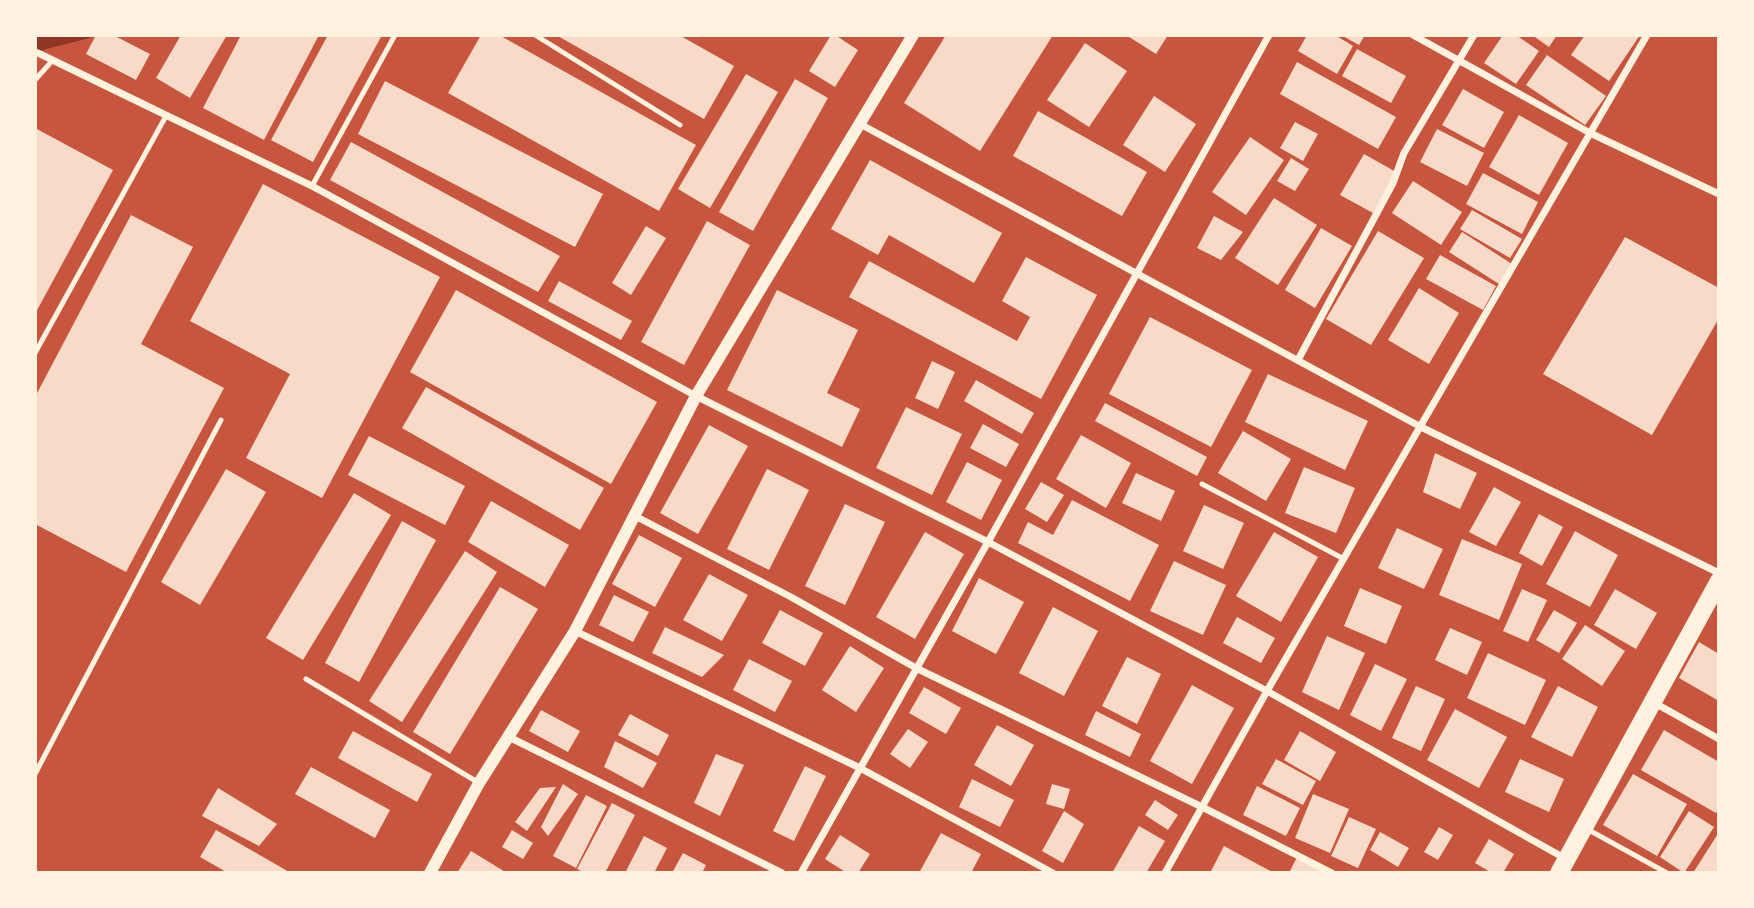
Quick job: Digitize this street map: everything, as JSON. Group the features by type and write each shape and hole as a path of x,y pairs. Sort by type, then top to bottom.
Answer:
{"main road":[{"path":"1563,866 1719,581"}],"street":[{"path":"430,873 479,783 575,631 696,396 913,35"},
{"path":"801,873 1269,35"},
{"path":"1413,35 1590,134 1719,194"},
{"path":"1298,360 1393,183 1404,153 1474,35"},
{"path":"1165,873 1267,691 1647,35"},
{"path":"38,53 312,187 696,396 988,542 1267,691 1563,866"},
{"path":"860,124 1421,426 1719,573"},
{"path":"635,516 791,597 916,668 1332,873"},
{"path":"575,631 860,768 1053,873"},
{"path":"1653,702 1719,739"},
{"path":"509,737 782,873"}],"lane":[{"path":"312,187 395,35"},
{"path":"536,35 680,125"},
{"path":"35,80 52,61"},
{"path":"35,353 166,116"},
{"path":"35,774 221,420"},
{"path":"1202,484 1344,559"},
{"path":"306,679 479,783"},
{"path":"1584,828 1667,873"}],"shaded area":[{"path":"35,35 93,35 46,49 35,56"}],"building":[{"path":"96,35 113,35 150,54 136,80 86,54"},
{"path":"181,35 227,35 190,98 156,78"},
{"path":"241,35 319,35 264,140 203,108"},
{"path":"328,35 382,35 313,162 271,140"},
{"path":"481,35 499,35 696,145 659,211 448,93"},
{"path":"556,35 679,35 734,66 704,119"},
{"path":"831,35 858,50 835,87 809,71"},
{"path":"946,35 1053,35 980,151 904,103"},
{"path":"1126,35 1168,35 1156,54"},
{"path":"1307,35 1335,35 1353,46 1337,74 1298,51"},
{"path":"1341,35 1365,35 1359,45"},
{"path":"1503,35 1516,35 1539,51 1516,84 1484,63"},
{"path":"1532,35 1557,35 1549,47"},
{"path":"1585,35 1640,35 1609,81 1571,55"},
{"path":"1085,43 1127,71 1089,127 1047,100"},
{"path":"1357,49 1406,76 1391,103 1342,76"},
{"path":"1547,55 1606,96 1585,125 1526,85"},
{"path":"1297,62 1396,117 1378,149 1280,94"},
{"path":"746,74 778,92 710,208 678,189"},
{"path":"795,79 828,98 753,231 719,212"},
{"path":"385,81 603,194 575,247 358,134"},
{"path":"1463,89 1504,112 1484,148 1442,125"},
{"path":"1154,96 1196,124 1165,172 1123,145"},
{"path":"1038,111 1147,172 1122,216 1013,156"},
{"path":"1519,115 1568,143 1539,195 1489,167"},
{"path":"1295,122 1318,134 1303,161 1280,148"},
{"path":"35,128 113,170 35,314"},
{"path":"1437,129 1484,153 1467,186 1420,162"},
{"path":"1250,137 1284,160 1246,215 1212,192"},
{"path":"351,142 560,256 538,292 330,180"},
{"path":"1364,154 1396,172 1373,213 1340,195"},
{"path":"1291,158 1309,169 1295,191 1277,181"},
{"path":"870,160 1002,233 974,283 889,235 878,255 831,229"},
{"path":"1483,173 1538,202 1522,234 1466,204"},
{"path":"1413,181 1462,212 1441,245 1392,213"},
{"path":"263,184 440,277 322,498 246,458 290,374 190,321"},
{"path":"1274,198 1317,225 1278,285 1235,258"},
{"path":"1472,210 1522,239 1510,258 1460,229"},
{"path":"131,215 193,247 141,344 224,388 126,572 35,524 35,397"},
{"path":"1214,216 1243,232 1221,260 1197,248"},
{"path":"707,221 750,245 684,365 641,342"},
{"path":"646,226 666,238 631,295 612,283"},
{"path":"1321,228 1352,246 1315,308 1285,290"},
{"path":"1378,231 1424,258 1371,345 1326,319"},
{"path":"1462,232 1512,264 1499,284 1449,252"},
{"path":"1625,237 1719,288 1719,318 1652,435 1543,374"},
{"path":"1440,255 1496,286 1483,310 1426,279"},
{"path":"1026,257 1097,295 1041,399 849,297 869,261 1017,341 1030,317 1002,301"},
{"path":"559,281 632,321 621,340 548,301"},
{"path":"1419,288 1459,313 1429,364 1388,340"},
{"path":"456,290 657,402 611,484 410,372"},
{"path":"777,290 858,330 827,393 860,409 842,447 727,390"},
{"path":"1150,317 1252,370 1211,447 1109,394"},
{"path":"932,361 955,372 938,409 915,398"},
{"path":"1268,374 1368,421 1345,470 1245,422"},
{"path":"976,380 1034,413 1022,434 964,401"},
{"path":"426,387 604,488 580,530 402,428"},
{"path":"1105,403 1207,457 1197,476 1095,421"},
{"path":"906,407 962,434 932,495 876,468"},
{"path":"983,424 1019,444 1006,467 970,448"},
{"path":"709,425 748,446 698,534 660,513"},
{"path":"1243,431 1291,459 1266,501 1218,473"},
{"path":"1081,435 1131,463 1106,508 1056,479"},
{"path":"369,436 465,486 445,525 348,475"},
{"path":"1435,453 1477,473 1460,509 1423,492"},
{"path":"967,462 1002,480 981,520 946,502"},
{"path":"1304,467 1355,488 1336,533 1285,513"},
{"path":"226,469 266,492 200,605 161,582"},
{"path":"767,469 809,490 769,570 727,549"},
{"path":"1136,473 1175,491 1161,521 1122,503"},
{"path":"1041,482 1064,495 1047,522 1025,509"},
{"path":"1494,487 1521,502 1496,546 1469,532"},
{"path":"354,493 391,515 303,660 266,638"},
{"path":"1072,500 1159,545 1130,601 1018,543 1028,522 1053,535"},
{"path":"491,501 569,545 545,587 468,542"},
{"path":"845,504 885,522 845,605 805,586"},
{"path":"1204,505 1244,523 1223,569 1183,551"},
{"path":"1539,514 1563,527 1542,566 1519,553"},
{"path":"402,521 436,540 359,682 325,663"},
{"path":"1397,528 1443,549 1424,589 1378,568"},
{"path":"1575,531 1618,555 1590,607 1546,584"},
{"path":"925,532 964,554 915,639 876,617"},
{"path":"1274,532 1318,557 1281,622 1236,596"},
{"path":"639,535 682,558 655,607 612,584"},
{"path":"1462,539 1522,564 1499,620 1439,595"},
{"path":"465,551 497,572 402,722 369,701"},
{"path":"1174,561 1226,585 1203,635 1150,611"},
{"path":"709,574 748,595 722,641 683,620"},
{"path":"979,578 1024,602 996,654 952,631"},
{"path":"500,587 538,609 450,754 413,732"},
{"path":"1360,588 1402,606 1386,644 1344,626"},
{"path":"1522,589 1547,600 1528,642 1503,631"},
{"path":"1615,589 1657,613 1636,649 1594,625"},
{"path":"614,595 649,612 633,642 599,625"},
{"path":"1053,607 1098,631 1064,696 1019,673"},
{"path":"780,610 823,633 805,666 762,643"},
{"path":"1554,610 1577,623 1559,653 1536,640"},
{"path":"1237,617 1275,638 1261,663 1223,643"},
{"path":"1585,625 1625,651 1602,686 1562,659"},
{"path":"665,627 724,655 702,677 652,653"},
{"path":"1450,628 1482,642 1467,675 1435,660"},
{"path":"1327,636 1365,653 1339,710 1302,692"},
{"path":"1699,642 1719,654 1719,701 1679,678"},
{"path":"850,646 884,668 856,712 822,690"},
{"path":"1488,653 1546,680 1525,725 1467,698"},
{"path":"1127,657 1161,674 1137,724 1102,706"},
{"path":"749,659 792,681 775,712 733,690"},
{"path":"1375,664 1407,679 1381,731 1350,715"},
{"path":"1192,685 1234,708 1192,784 1150,761"},
{"path":"1416,686 1445,699 1421,751 1392,738"},
{"path":"1558,686 1598,707 1572,757 1531,737"},
{"path":"924,687 961,708 946,734 909,713"},
{"path":"1455,709 1507,737 1479,788 1427,760"},
{"path":"541,710 580,731 568,752 529,731"},
{"path":"1096,711 1141,734 1130,757 1085,735"},
{"path":"630,714 669,735 658,756 618,735"},
{"path":"997,725 1034,745 1011,786 974,765"},
{"path":"908,729 928,742 910,768 890,754"},
{"path":"1664,730 1719,762 1719,808 1716,813 1641,770"},
{"path":"353,731 432,774 417,802 338,758"},
{"path":"1300,731 1336,752 1320,781 1284,760"},
{"path":"615,741 657,763 643,788 604,767"},
{"path":"716,754 744,765 720,816 694,803"},
{"path":"1276,759 1316,781 1303,805 1262,784"},
{"path":"1520,759 1564,779 1549,812 1505,792"},
{"path":"805,766 826,776 794,841 773,831"},
{"path":"311,767 390,810 375,838 295,794"},
{"path":"1633,774 1687,804 1657,856 1603,825"},
{"path":"972,779 1014,800 1000,827 959,807"},
{"path":"563,784 578,794 548,836 541,827"},
{"path":"1052,784 1070,789 1064,809 1046,804"},
{"path":"1257,786 1300,808 1286,836 1243,815"},
{"path":"556,787 527,831 515,822 540,788"},
{"path":"218,788 277,824 259,846 202,816"},
{"path":"1313,794 1349,809 1330,853 1295,838"},
{"path":"586,795 607,806 576,868 553,856"},
{"path":"1155,800 1178,815 1168,830 1145,815"},
{"path":"612,803 635,815 605,873 585,873 577,869"},
{"path":"1064,811 1084,824 1063,863 1042,851"},
{"path":"1689,811 1714,827 1684,873 1660,857"},
{"path":"1349,817 1376,829 1358,868 1331,856"},
{"path":"1139,826 1165,841 1146,873 1112,873"},
{"path":"1439,827 1453,835 1438,860 1424,852"},
{"path":"216,830 291,873 228,873 200,857"},
{"path":"512,830 533,843 523,859 502,847"},
{"path":"1380,832 1409,848 1398,867 1370,850"},
{"path":"1719,832 1719,870 1717,873 1693,873"},
{"path":"941,833 981,854 971,873 919,873"},
{"path":"840,835 870,854 858,873 847,873 825,859"},
{"path":"644,836 667,848 654,873 625,873"},
{"path":"1489,839 1514,854 1503,873 1492,873 1475,863"},
{"path":"1224,846 1274,873 1210,873"},
{"path":"471,851 507,873 457,873"},
{"path":"683,853 706,865 702,873 672,873"},
{"path":"1297,857 1327,873 1289,873"}]}
